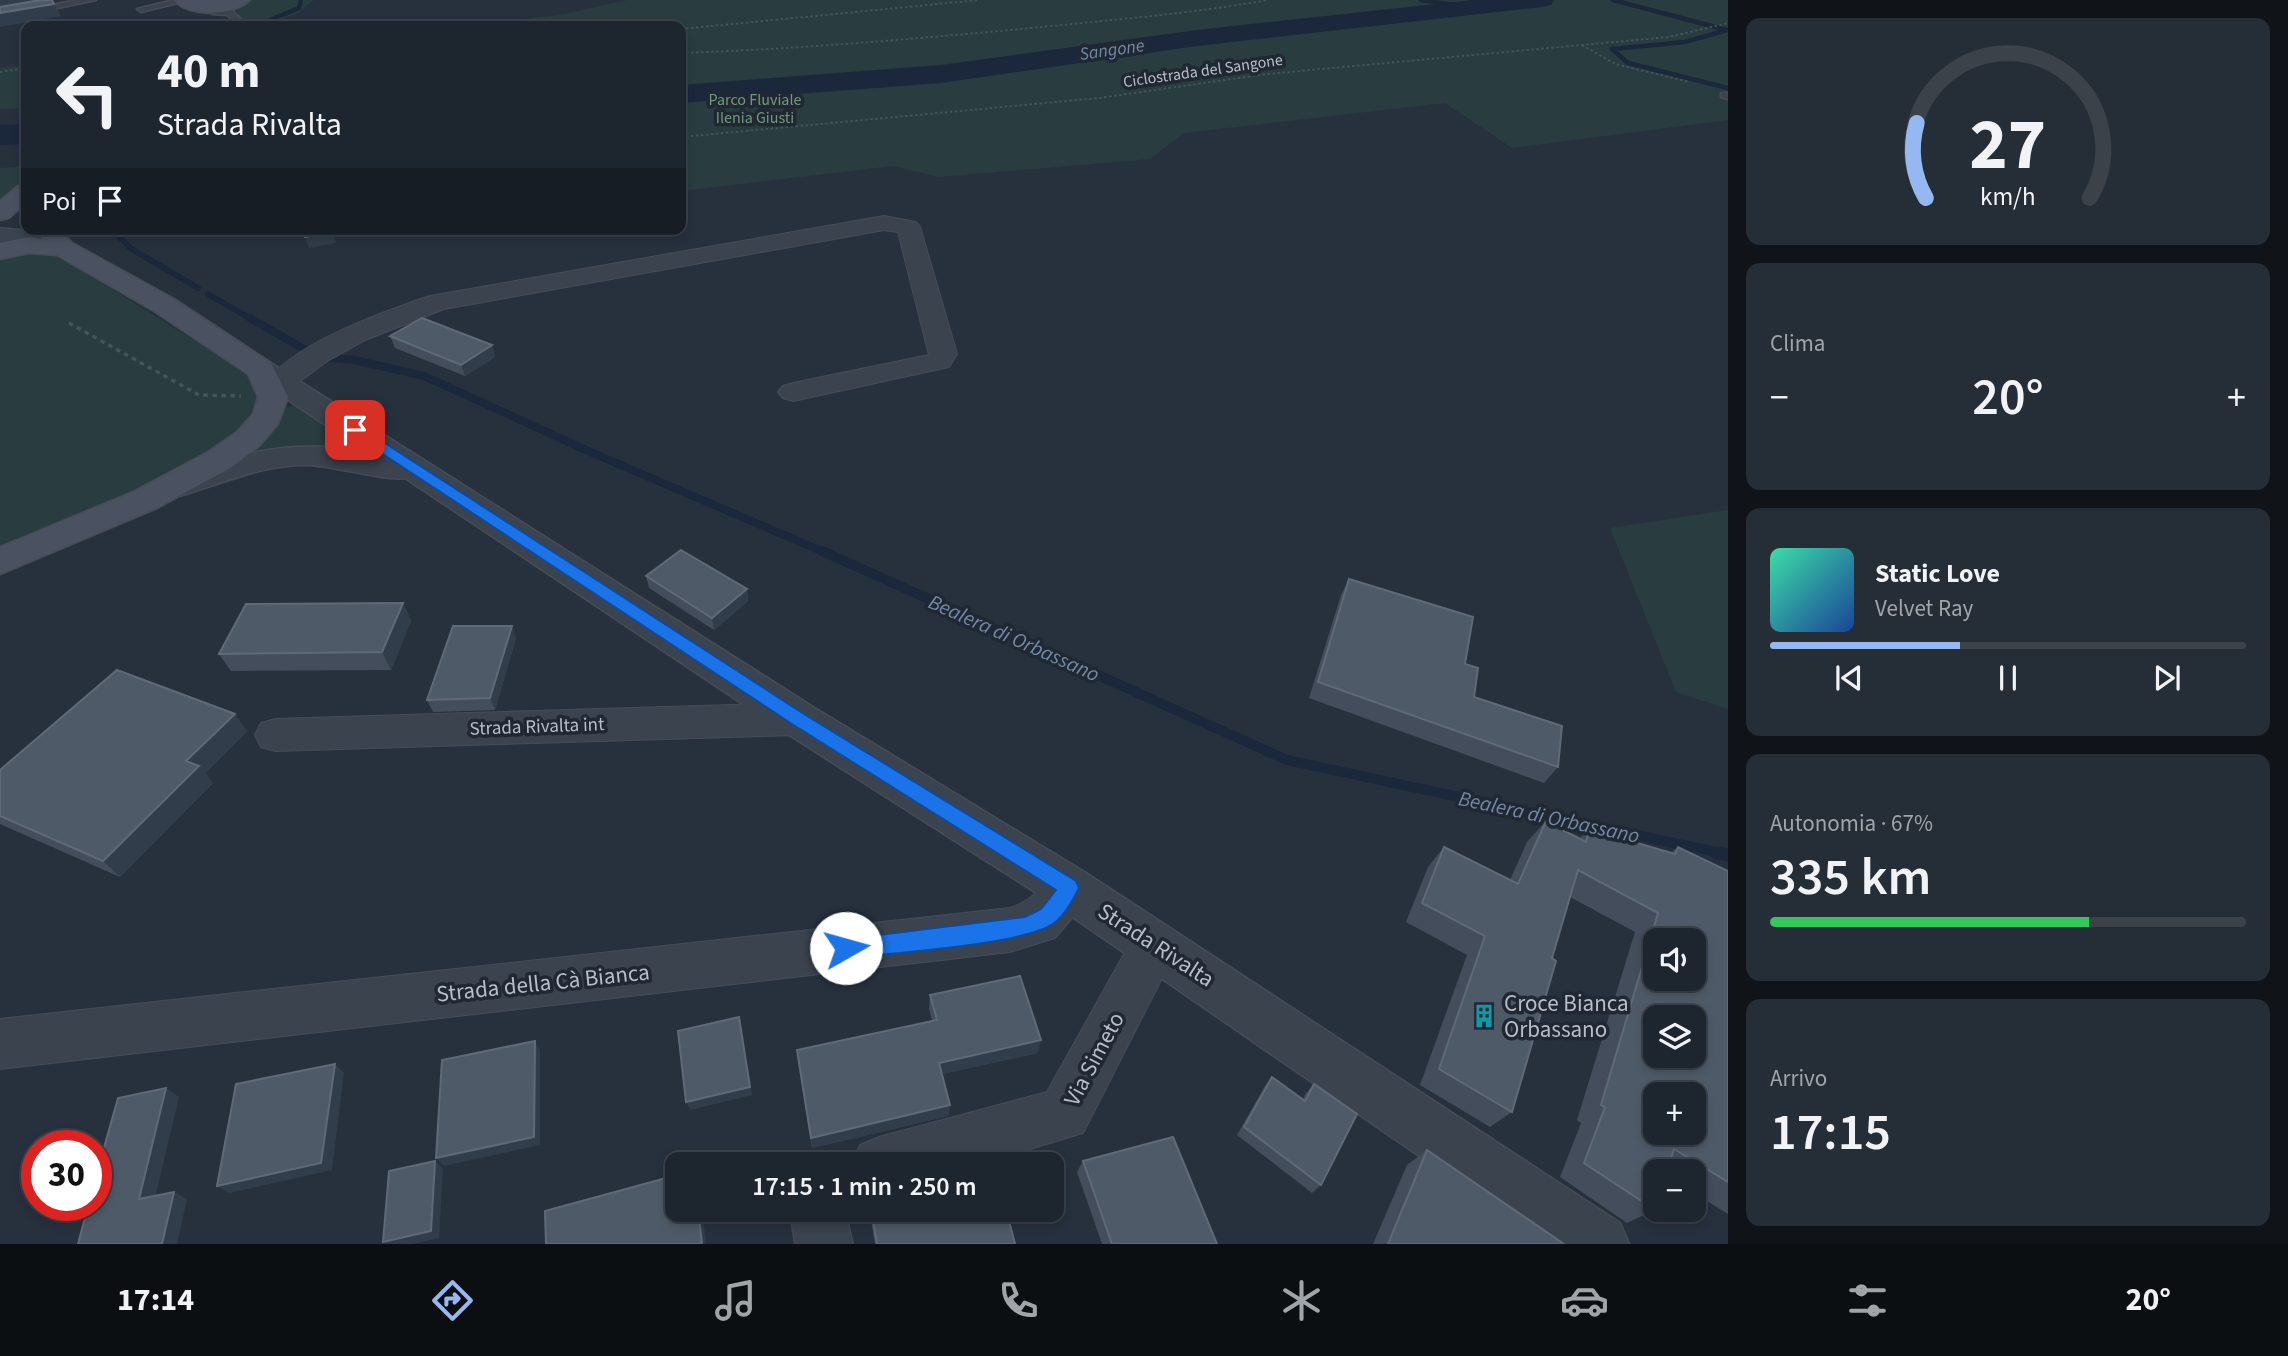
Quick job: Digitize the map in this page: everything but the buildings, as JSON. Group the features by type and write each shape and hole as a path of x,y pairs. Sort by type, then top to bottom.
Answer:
{"main road":[{"path":"186,21 189,15 184,2 229,5"},
{"path":"204,21 229,5"},
{"path":"0,213 21,195"},
{"path":"0,251 55,239 164,305 272,383 267,417 242,445 213,465 161,491 0,561"}],"street":[{"path":"272,383 328,347 402,314 439,303 884,223 908,227 943,354 939,361 793,392"},
{"path":"0,235 55,239"},
{"name":"Strada Rivalta","path":"272,383 424,474 798,719 1069,888 1599,1244"},
{"name":"Strada Rivalta","path":"161,491 250,462 297,455 347,458 424,474"},
{"name":"Strada Rivalta int","path":"275,734 798,719"},
{"name":"Strada della Cà Bianca","path":"0,1044 1010,930 1038,923 1048,916 1069,888"},
{"name":"Via Simeto","path":"923,1152 1064,1114 1155,945"},
{"path":"820,1222 824,1244"}],"lane":[{"path":"0,16 88,0"},
{"path":"134,0 151,21"},
{"path":"141,9 184,2"},
{"path":"229,5 229,12 239,21"}],"path":[{"path":"686,28 874,8 979,0"},
{"path":"686,53 812,48 916,39 1198,12 1268,0"},
{"name":"Ciclostrada del Sangone","path":"686,137 1099,98 1268,74 1669,37 1728,23"},
{"path":"1581,44 1615,64 1690,82"},
{"path":"0,72 21,69"},
{"path":"69,323 199,395 272,383"}],"green space":[{"path":"248,0 314,0 298,13 277,21 242,20 237,11 239,4"},
{"name":"Parco Fluviale Ilenia Giusti","path":"627,0 1728,0 1728,22 1724,23 1728,24 1728,120 1512,148 1445,103 1184,133 1150,159 938,177 893,166 686,190 686,21 510,21 564,14"},
{"path":"21,66 21,108 0,109 0,68"},
{"path":"21,166 21,181 0,207 0,168"},
{"path":"24,250 54,253 248,374 259,400 253,419 246,427 204,461 0,551 0,257"},
{"path":"303,403 369,443 350,450 237,459 276,422 284,408"},
{"path":"1728,510 1728,709 1676,692 1610,528"}],"waterway":[{"name":"Bealera di Orbassano","path":"267,21 299,8 301,0"},
{"path":"1421,0 1468,7"},
{"name":"Sangone","path":"686,94 941,74 1197,38 1542,0"},
{"path":"1613,0 1727,30 1685,42 1612,49 1628,63 1728,88"},
{"name":"Sangone","path":"0,135 21,134"},
{"name":"Bealera di Orbassano","path":"118,235 130,248 198,288"},
{"name":"Bealera di Orbassano","path":"208,294 253,320"},
{"name":"Bealera di Orbassano","path":"250,318 306,350"},
{"name":"Bealera di Orbassano","path":"321,357 354,360 424,376 595,454 826,553"},
{"name":"Bealera di Orbassano","path":"822,551 1287,760 1725,854"},
{"name":"Bealera di Orbassano","path":"1717,853 1728,855"}],"place":[{"name":"Croce Bianca Orbassano","path":"1484,1016"}],"route":[{"path":"355,430 798,719 1069,888 1048,916 1027,926 846,948"}]}
